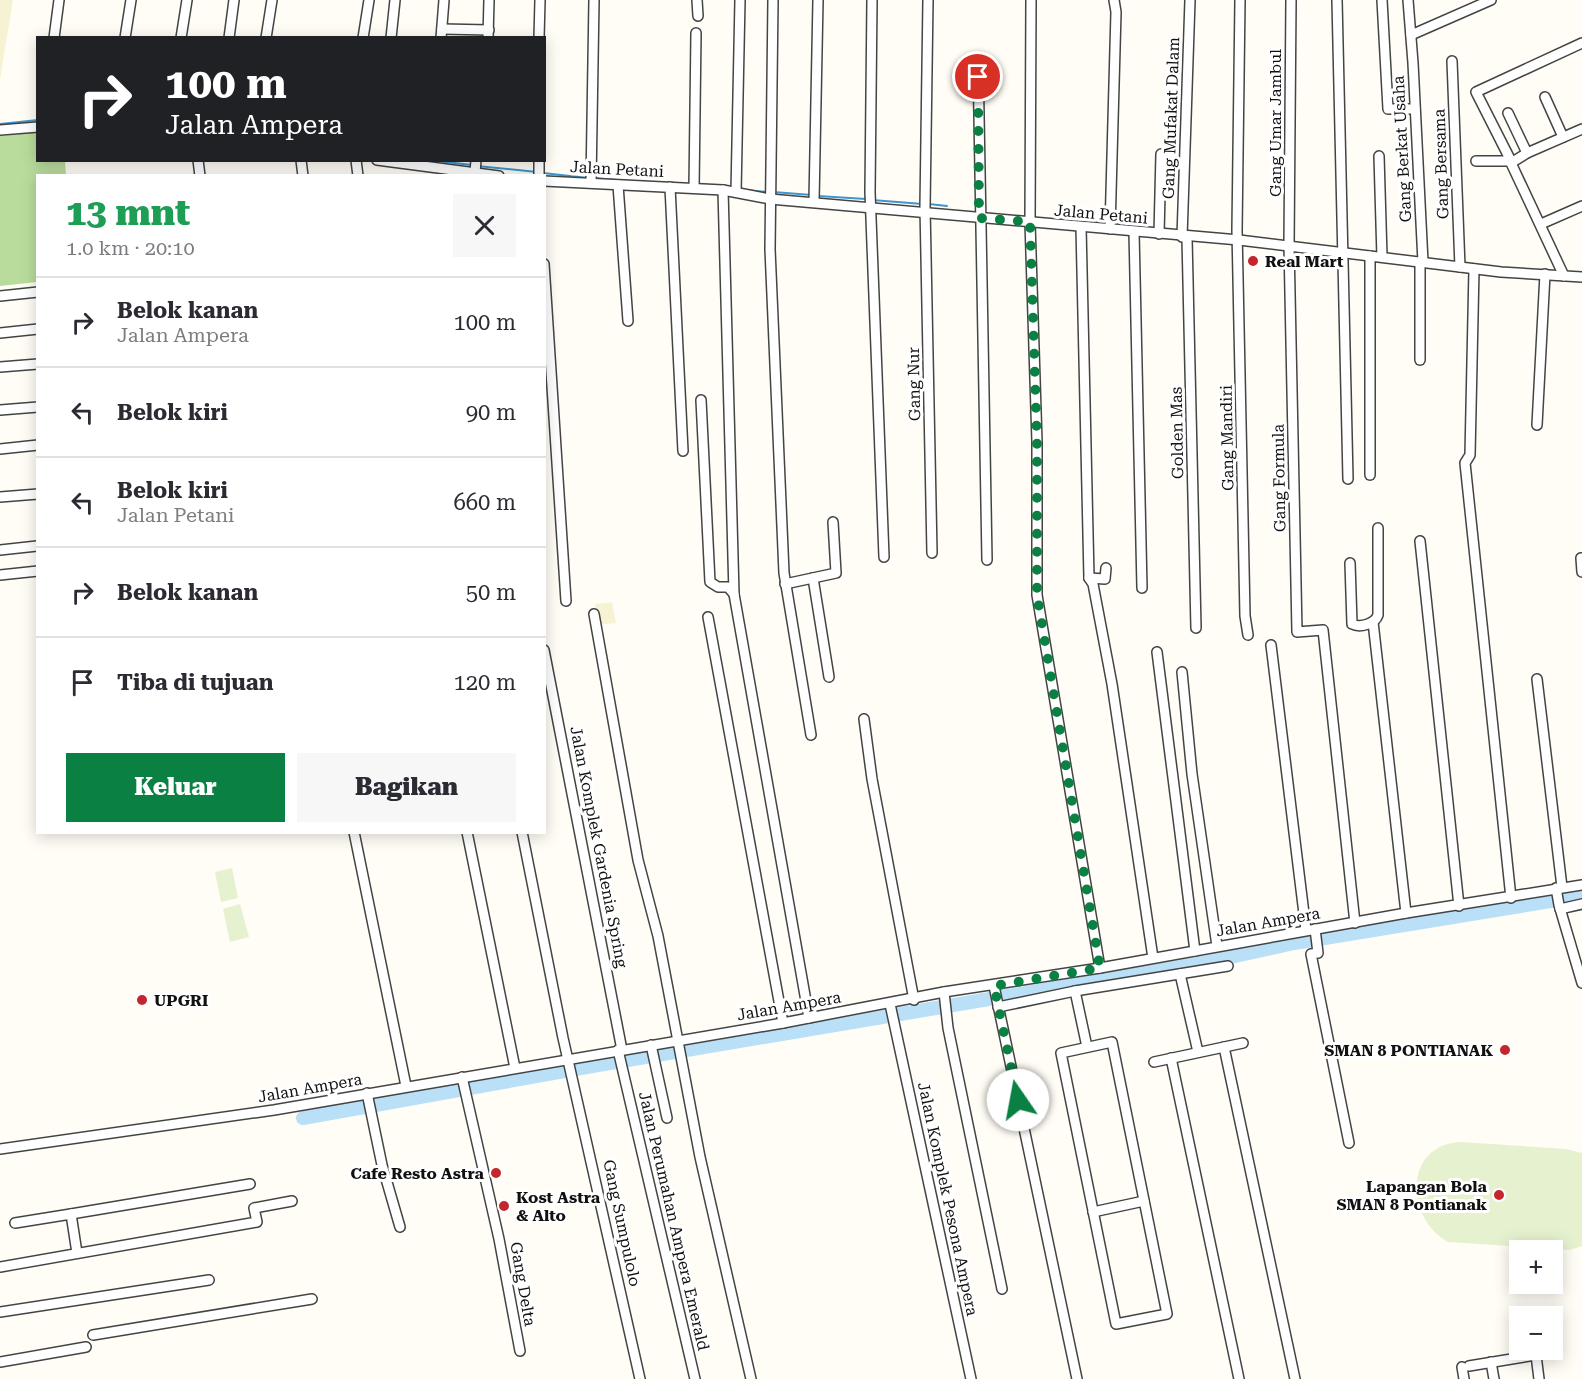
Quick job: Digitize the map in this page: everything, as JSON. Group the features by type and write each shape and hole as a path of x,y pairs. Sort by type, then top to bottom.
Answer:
{"street":[{"path":"54,36 59,0"},
{"path":"124,36 131,0"},
{"path":"182,36 187,0"},
{"path":"229,36 234,0"},
{"path":"266,36 272,0"},
{"path":"363,36 369,0"},
{"path":"391,36 395,0"},
{"path":"444,0 441,33 488,34 489,0"},
{"path":"539,36 540,0"},
{"path":"592,177 594,0"},
{"path":"697,0 698,16"},
{"path":"736,188 740,0"},
{"path":"773,0 770,198 777,428 785,585 811,735"},
{"path":"814,196 818,0"},
{"path":"872,0 870,200 884,557"},
{"name":"Gang Nur","path":"928,0 926,211 932,553"},
{"path":"1031,0 1030,222 1037,442 1037,595 1100,968"},
{"path":"1110,229 1115,104 1116,12 1113,0"},
{"name":"Gang Mufakat Dalam","path":"1185,237 1190,0"},
{"name":"Gang Mandiri","path":"1240,0 1237,182 1245,616 1248,635"},
{"name":"Gang Umar Jambul","path":"1291,0 1289,245 1291,324"},
{"path":"1336,0 1348,479"},
{"path":"1382,0 1388,109 1415,110"},
{"name":"Gang Berkat Usaha","path":"1407,0 1411,35 1421,262 1420,360"},
{"path":"1411,35 1491,0"},
{"path":"694,188 696,33"},
{"path":"1562,270 1476,92 1582,44"},
{"path":"978,60 979,218 987,560"},
{"name":"Gang Bersama","path":"1452,61 1460,267"},
{"path":"1545,97 1563,137"},
{"path":"1508,113 1527,153"},
{"path":"0,130 36,127"},
{"path":"1476,161 1511,162 1582,129"},
{"path":"1159,234 1161,154"},
{"path":"1379,156 1382,257"},
{"path":"396,162 476,167 494,174"},
{"name":"Jalan Petani","path":"546,181 592,177 618,185 723,190 736,188 770,198 814,196 870,200 979,218 1289,245 1474,269 1545,274 1562,270 1582,277"},
{"path":"618,185 628,321"},
{"path":"670,187 683,451"},
{"path":"723,190 734,594 809,1018"},
{"path":"1541,224 1582,206"},
{"path":"1081,227 1085,558 1089,579 1093,584 1113,684 1153,958"},
{"path":"1134,232 1142,588"},
{"name":"Golden Mas","path":"1185,237 1196,628"},
{"path":"1370,256 1370,475"},
{"path":"1474,269 1470,455 1465,463 1510,897"},
{"path":"1537,425 1545,274"},
{"path":"0,296 36,292"},
{"path":"546,295 566,601"},
{"name":"Gang Formula","path":"1291,324 1297,632 1323,630 1354,923"},
{"path":"0,333 36,329"},
{"path":"0,367 36,364"},
{"path":"701,400 710,582 718,587 728,587 734,594"},
{"path":"0,410 36,407"},
{"path":"0,449 36,446"},
{"path":"0,497 36,494"},
{"path":"785,585 836,573 833,522"},
{"path":"1350,563 1352,624 1356,626 1373,622 1378,615 1377,528"},
{"path":"1420,541 1459,906"},
{"path":"0,550 36,546"},
{"path":"1581,558 1582,572"},
{"path":"1089,579 1105,579 1106,568"},
{"path":"0,575 36,571"},
{"path":"813,578 829,677"},
{"path":"594,614 638,860 658,936 702,1168 751,1379"},
{"path":"708,617 783,1023"},
{"path":"1373,622 1406,913"},
{"path":"1271,645 1313,935 1318,953 1311,954 1349,1143"},
{"path":"1156,652 1195,951"},
{"name":"Jalan Komplek Gardenia Spring","path":"546,661 624,1070"},
{"path":"1182,672 1192,774 1217,946"},
{"path":"1537,679 1559,907 1582,983"},
{"path":"864,719 914,1000"},
{"path":"354,834 406,1086"},
{"path":"467,834 515,1068"},
{"name":"Gang Sumpulolo","path":"522,834 640,1379"},
{"name":"Jalan Ampera","path":"0,1149 368,1095 406,1086 463,1080 515,1068 571,1065 620,1050 652,1047 809,1018 891,1008 914,1000 944,995 996,996 1100,968 1217,946 1313,935 1354,923 1406,913 1582,885"},
{"path":"1559,907 1582,904"},
{"path":"1077,1379 996,996 1074,991 1228,966"},
{"path":"1180,974 1198,1052"},
{"path":"1074,991 1087,1047"},
{"path":"944,995 945,1012 1002,1289"},
{"name":"Jalan Komplek Pesona Ampera","path":"891,1008 971,1379"},
{"path":"1112,1042 1167,1314 1116,1324 1061,1053 1087,1047 1112,1042"},
{"path":"1154,1062 1243,1043"},
{"path":"652,1047 667,1118"},
{"path":"1224,1047 1295,1379"},
{"path":"1171,1058 1239,1379"},
{"name":"Jalan Perumahan Ampera Emerald","path":"624,1070 695,1379"},
{"name":"Gang Delta","path":"463,1080 500,1239 520,1351"},
{"path":"368,1095 370,1111 400,1227"},
{"path":"15,1223 250,1184"},
{"path":"0,1267 256,1222 254,1208 292,1201"},
{"path":"1093,1212 1144,1201"},
{"path":"71,1214 77,1253"},
{"path":"0,1312 209,1280"},
{"path":"93,1335 312,1299"},
{"path":"0,1362 86,1347"},
{"path":"1464,1379 1466,1366 1509,1359"},
{"path":"1537,1360 1539,1379"},
{"path":"1491,1362 1494,1379"}],"shaded area":[{"path":"0,0 13,0 0,79"},
{"path":"612,602 616,623 597,625 595,604"}],"green space":[{"path":"36,132 36,162 65,162 66,174 36,174 36,282 0,286 0,136"},
{"path":"232,868 238,898 221,902 215,872"},
{"path":"240,904 249,937 230,942 223,909"},
{"name":"Lapangan Bola SMAN 8 Pontianak","path":"1460,1142 1566,1149 1582,1153 1582,1246 1563,1250 1563,1240 1509,1240 1509,1246 1448,1242 1434,1231 1423,1216 1416,1184 1420,1168 1428,1155 1442,1146"}],"waterway":[{"path":"0,124 36,120"},
{"path":"446,162 472,165"},
{"path":"477,166 537,172"},
{"path":"543,173 588,178"},
{"path":"594,178 627,181"},
{"path":"746,190 767,192"},
{"path":"773,192 812,195"},
{"path":"818,196 866,199"},
{"path":"872,200 923,204"},
{"path":"929,204 947,206"},
{"path":"303,1118 598,1065 1203,963 1294,943 1582,896"}],"place":[{"name":"Real Mart","path":"1253,261"},
{"name":"UPGRI","path":"142,1000"},
{"name":"SMAN 8 PONTIANAK","path":"1505,1050"},
{"name":"Cafe Resto Astra","path":"496,1173"},
{"name":"Lapangan Bola SMAN 8 Pontianak","path":"1499,1195"},
{"name":"Kost Astra & Alto","path":"504,1206"}],"route":[{"path":"978,77 979,218 1030,222 1037,442 1037,595 1100,968 994,986 1018,1100"}]}
